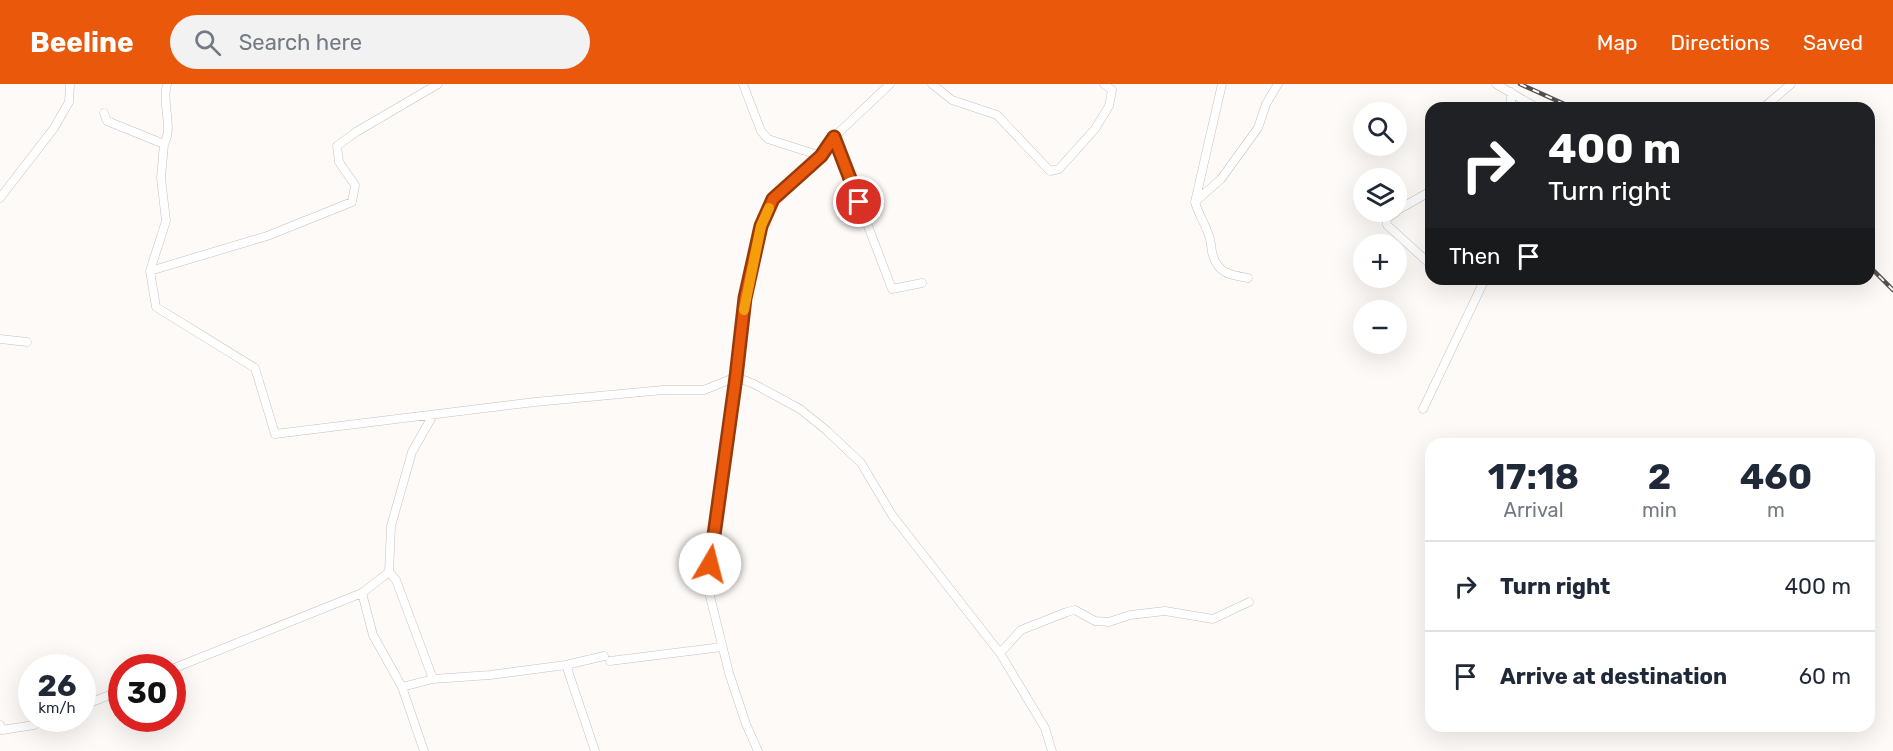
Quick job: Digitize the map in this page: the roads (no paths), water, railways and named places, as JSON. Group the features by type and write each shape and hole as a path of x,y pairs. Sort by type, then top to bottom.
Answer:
{"street":[{"path":"0,198 54,128 69,102 70,84"},
{"path":"167,84 164,93 168,138 164,144 161,178 166,221 150,271 156,307 255,369 275,434 558,400 663,390 704,390 736,377 754,384 800,409 861,463 892,515 1000,653 1045,728 1052,751"},
{"path":"150,271 267,236 352,202 356,185 339,162 337,146 356,132 438,84"},
{"path":"743,84 761,131 768,139 821,156"},
{"path":"758,751 746,724 722,647 707,584 745,298 761,226 773,199 821,156 834,137 890,84"},
{"path":"932,84 952,100 997,115 1050,171 1059,169 1095,129 1109,106 1112,90 1104,84"},
{"path":"1222,84 1195,201 1198,214 1209,234 1212,255 1219,267 1227,274 1248,278"},
{"path":"1195,201 1221,179 1258,128 1266,104 1278,84"},
{"path":"1496,84 1527,102"},
{"path":"1770,102 1791,84"},
{"path":"1511,92 1511,102"},
{"path":"104,113 107,121 164,144"},
{"path":"834,137 892,289 922,283"},
{"path":"1407,205 1425,194"},
{"path":"1386,222 1425,260"},
{"path":"1423,409 1482,285"},
{"path":"0,339 27,342"},
{"path":"433,415 412,452 397,504 391,526 389,572 396,580 433,679"},
{"path":"186,663 362,593 389,572"},
{"path":"362,593 373,635 402,687 424,751"},
{"path":"1000,653 1021,630 1075,610 1095,621 1108,622 1130,615 1165,611 1213,619 1249,602"},
{"path":"402,687 433,679 490,675 607,659 722,647"},
{"path":"566,665 595,751"},
{"path":"0,725 2,730 18,728"}],"railway":[{"path":"1520,84 1560,102"},
{"path":"1875,272 1893,290"}]}
